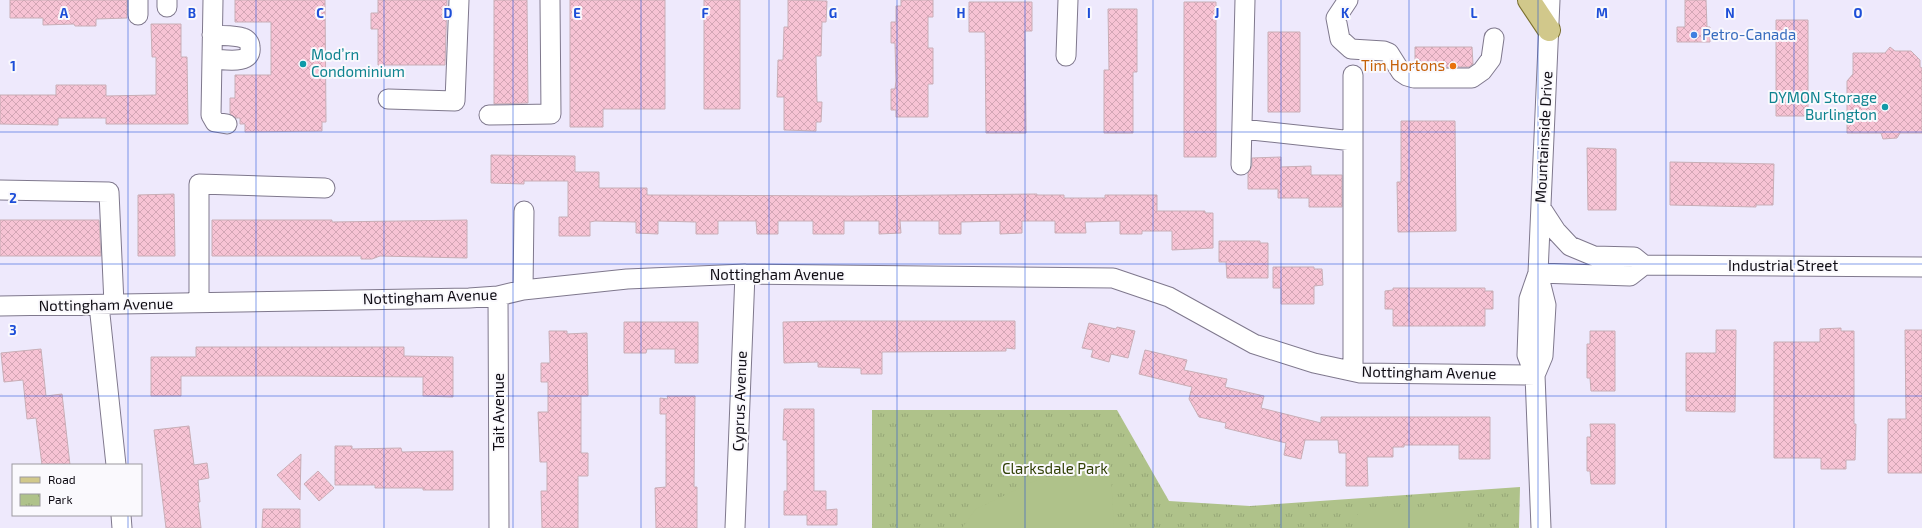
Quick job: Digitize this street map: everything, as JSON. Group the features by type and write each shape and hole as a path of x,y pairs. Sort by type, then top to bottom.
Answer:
{"main road":[{"path":"1529,0 1549,30"}],"street":[{"path":"213,0 211,115 215,122 227,124"},
{"path":"388,99 454,101 459,0"},
{"path":"489,116 551,114 550,0"},
{"path":"1066,56 1068,0"},
{"path":"1241,165 1245,0"},
{"path":"1348,0 1336,18 1340,39 1351,49 1384,51 1389,53 1401,72 1414,78 1472,78 1482,71 1491,59 1494,38"},
{"name":"Mountainside Drive","path":"1541,528 1535,375 1526,356 1529,299 1538,273 1550,0"},
{"path":"212,35 244,38 248,42 250,50 249,55 242,60 212,59"},
{"path":"1353,75 1353,370"},
{"path":"1242,129 1353,141"},
{"path":"199,303 199,184 325,188"},
{"path":"0,190 109,192 107,305 116,464"},
{"name":"Industrial Street","path":"1541,208 1556,231 1570,246 1594,256 1634,257 1644,265 1922,267"},
{"path":"523,290 524,211"},
{"path":"1538,273 1630,276 1644,265"},
{"name":"Nottingham Avenue","path":"0,306 498,296 523,290 628,278 745,274 1113,278 1169,296 1254,344 1314,363 1353,370 1360,373 1535,375"},
{"name":"Cyprus Avenue","path":"735,528 745,274"},
{"name":"Tait Avenue","path":"498,296 500,528"},
{"path":"121,516 122,528"}],"green space":[{"name":"Clarksdale Park","path":"872,410 1117,410 1169,501 1250,506 1520,487 1519,528 872,528"},
{"path":"1111,475 1114,528 962,528 976,509 1037,480"},
{"path":"1358,511 1468,511 1468,528 1358,528"}],"building":[{"path":"10,0 127,0 127,18 96,19 96,26 75,26 74,24 43,25 43,18 10,18"},
{"name":"Mod’rn Condominium","path":"235,0 325,0 326,122 322,122 322,131 245,132 245,124 240,124 240,118 236,118 230,114 230,98 235,98 235,75 271,75 271,22 235,22"},
{"path":"378,0 447,0 445,65 378,65 378,29 371,29 371,13 378,13"},
{"path":"494,0 527,0 528,103 494,104"},
{"path":"570,0 665,0 665,109 603,109 603,127 570,127"},
{"path":"704,0 740,0 740,109 704,109"},
{"path":"788,0 827,1 826,22 822,22 821,56 816,56 817,102 822,102 821,122 816,122 816,131 784,130 784,97 777,97 778,60 783,60 784,27 788,27"},
{"path":"901,0 933,0 933,17 928,17 928,48 933,48 933,84 928,84 928,117 896,117 896,110 891,110 891,89 895,89 896,81 895,43 891,43 891,22 896,22 896,6 901,6"},
{"path":"1685,0 1706,0 1707,27 1710,27 1710,42 1677,42 1677,27 1685,27"},
{"path":"969,2 1032,2 1032,31 1025,31 1026,133 986,133 985,32 969,32"},
{"path":"1184,2 1216,2 1216,157 1184,157"},
{"path":"1108,9 1137,9 1137,72 1133,72 1133,133 1104,133 1104,70 1109,70"},
{"path":"1776,20 1808,20 1808,116 1776,116"},
{"path":"151,24 181,24 181,57 187,57 188,124 106,124 106,118 58,118 58,125 0,124 0,95 56,95 56,85 106,85 106,96 156,95 156,57 152,57"},
{"path":"1268,32 1300,32 1300,112 1268,112"},
{"path":"1415,47 1472,47 1473,64 1469,67 1415,67"},
{"name":"DYMON Storage Burlington","path":"1890,47 1895,51 1911,51 1920,60 1920,67 1922,68 1922,133 1900,133 1897,138 1883,139 1881,133 1847,133 1847,81 1853,74 1853,53 1885,53"},
{"path":"1401,121 1455,121 1456,231 1398,232 1397,182 1401,182"},
{"path":"1587,148 1616,149 1616,210 1588,210"},
{"path":"491,155 575,156 575,172 599,172 599,188 647,188 647,195 851,196 1037,194 1064,195 1064,198 1105,198 1105,195 1157,195 1157,211 1205,211 1205,213 1213,213 1213,248 1172,250 1172,231 1142,231 1142,234 1120,234 1120,221 1085,222 1086,233 1055,233 1055,221 1022,221 1022,233 1000,234 1000,221 961,222 961,234 939,234 939,221 900,221 901,233 879,234 879,221 844,221 844,234 813,234 813,221 778,221 778,234 757,234 756,221 718,221 718,234 696,234 696,222 658,221 658,234 636,233 636,222 595,221 590,222 590,236 559,236 559,217 568,217 568,181 524,181 524,184 491,183"},
{"path":"1281,157 1281,167 1311,166 1311,175 1342,175 1342,207 1309,207 1309,198 1278,198 1278,189 1248,189 1248,173 1252,166 1252,158"},
{"path":"1670,162 1774,164 1773,205 1756,205 1756,207 1670,205"},
{"path":"174,194 175,256 138,256 138,195"},
{"path":"0,220 99,220 101,256 0,256"},
{"path":"212,220 332,220 332,222 467,220 467,258 380,256 372,259 361,259 361,256 212,256"},
{"path":"1219,241 1260,241 1260,243 1268,243 1268,278 1227,278 1226,262 1219,262"},
{"path":"1273,267 1314,267 1314,269 1322,269 1323,285 1314,286 1314,304 1281,304 1281,288 1273,288"},
{"path":"1393,288 1485,288 1485,291 1493,291 1493,309 1485,309 1485,326 1393,326 1393,309 1385,309 1385,291 1393,290"},
{"path":"1015,321 1015,349 1006,348 1006,351 882,352 882,374 861,374 861,368 818,367 818,362 784,363 783,322"},
{"path":"624,322 698,322 698,363 675,363 675,349 647,349 646,353 624,353"},
{"path":"1089,323 1116,329 1117,327 1135,331 1128,358 1111,354 1109,362 1091,357 1093,350 1082,348"},
{"path":"1841,328 1841,331 1854,331 1854,424 1856,424 1855,460 1846,460 1846,469 1821,469 1821,458 1774,458 1774,342 1820,342 1820,329"},
{"path":"1716,330 1736,330 1735,412 1686,411 1686,353 1716,353"},
{"path":"1905,330 1922,330 1922,473 1888,473 1888,419 1906,419"},
{"path":"549,331 567,331 567,334 587,333 588,396 581,396 581,453 588,453 588,476 578,476 578,528 542,528 541,491 547,491 547,462 540,462 538,412 548,412 548,382 541,382 541,363 550,363"},
{"path":"1590,331 1615,331 1615,391 1591,391 1590,378 1587,378 1587,344 1590,344"},
{"path":"196,347 404,347 404,356 453,357 453,397 423,396 423,377 295,376 181,376 181,396 151,396 151,357 196,357"},
{"path":"41,349 46,396 62,394 70,464 42,464 36,418 27,419 23,380 4,382 1,353"},
{"path":"1145,350 1187,360 1184,370 1227,379 1225,387 1264,396 1261,408 1321,423 1321,417 1490,417 1490,459 1459,459 1459,445 1404,445 1404,447 1393,447 1393,457 1367,457 1368,486 1346,486 1346,453 1339,453 1338,440 1305,440 1301,459 1284,455 1286,443 1225,428 1226,423 1199,417 1189,399 1192,387 1139,374"},
{"path":"667,396 695,396 694,487 697,487 697,528 656,528 655,488 666,487 666,414 660,414 660,398 668,399"},
{"path":"784,409 814,409 814,491 826,491 826,510 837,509 837,525 807,525 807,515 784,515 784,491 787,491 787,440 783,440"},
{"path":"1590,424 1615,424 1615,484 1591,484 1590,471 1587,471 1587,437 1591,437"},
{"path":"189,426 194,465 207,463 209,478 198,480 200,502 198,502 201,528 166,528 154,430"},
{"path":"335,446 352,446 352,449 401,448 402,452 453,451 453,490 423,490 423,488 375,488 375,485 335,485"},
{"path":"301,454 300,500 277,475"},
{"path":"318,471 334,488 319,501 304,484"},
{"path":"263,509 300,509 300,528 262,528"}],"place":[{"name":"Petro-Canada","path":"1694,35"},
{"name":"Mod’rn Condominium","path":"303,64"},
{"name":"Tim Hortons","path":"1453,66"},
{"name":"DYMON Storage Burlington","path":"1885,107"}]}
